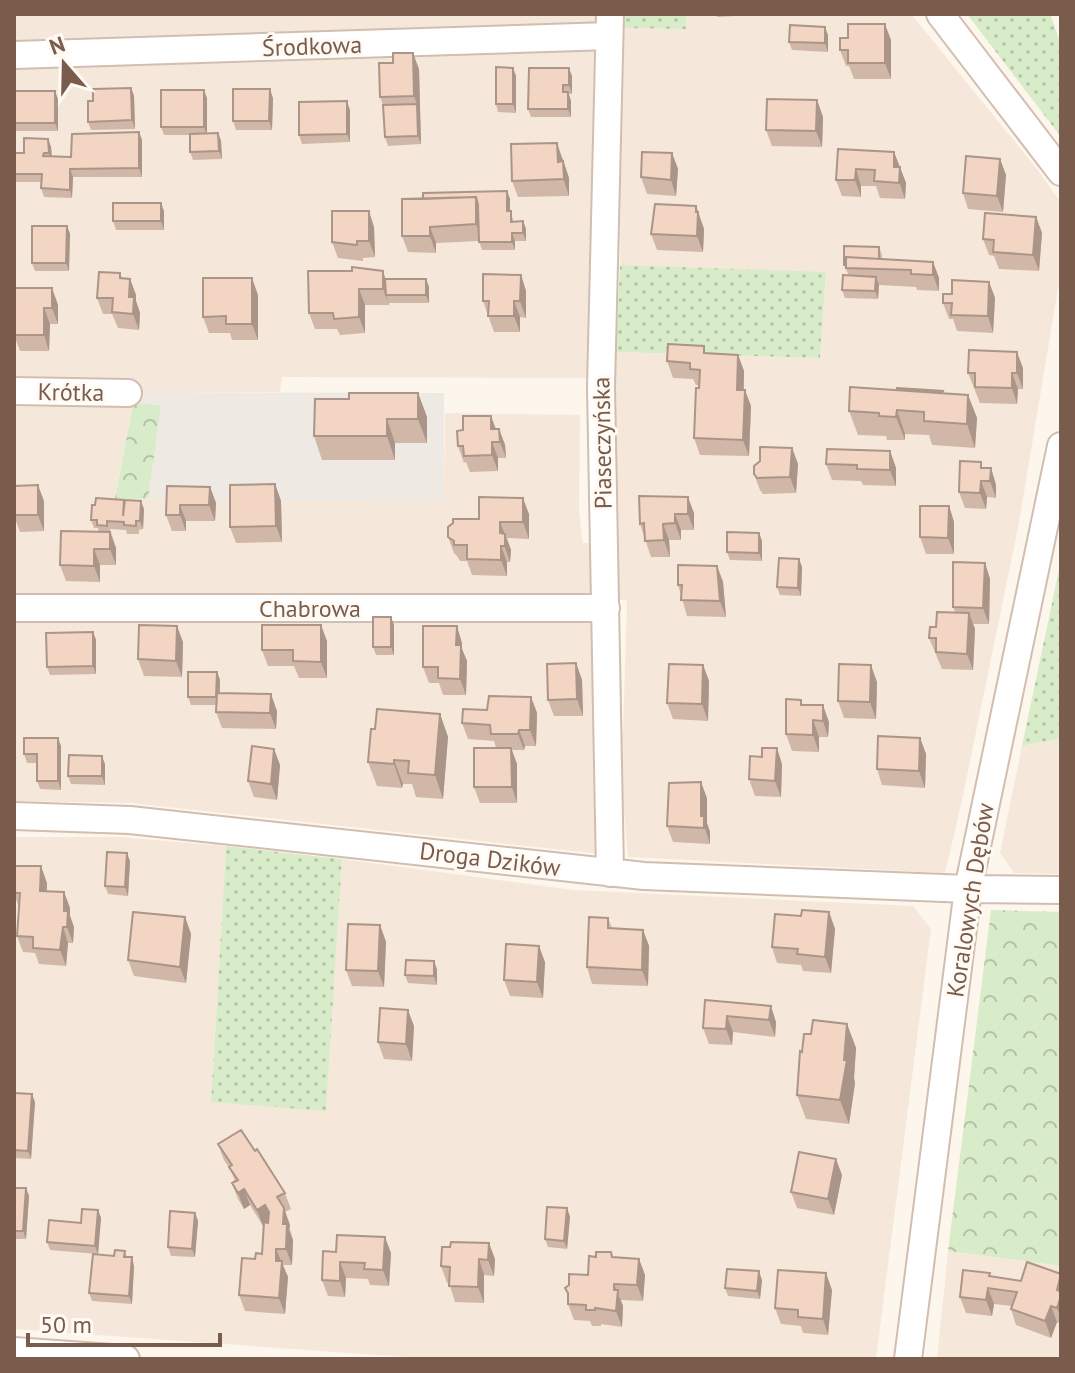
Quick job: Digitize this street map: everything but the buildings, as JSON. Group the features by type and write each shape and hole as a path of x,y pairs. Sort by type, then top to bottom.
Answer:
{"street":[{"path":"940,14 1061,172"},
{"name":"Środkowa","path":"14,55 610,25"},
{"name":"Piaseczyńska","path":"610,25 601,387 610,873"},
{"name":"Krótka","path":"14,391 128,393"},
{"name":"Koralowych Dębów","path":"908,1359 968,889 1061,446"},
{"name":"Chabrowa","path":"14,608 606,608"},
{"name":"Droga Dzików","path":"14,816 174,824 610,873 968,889 1061,890"},
{"path":"14,1351 126,1359"}],"shaded area":[{"path":"14,14 597,14 596,21 587,29 14,43"},
{"path":"686,14 911,14 1061,203 1061,271 1019,523 945,873 628,857 617,733 623,732 627,600 617,600 615,352 820,358 826,273 620,265 621,28 685,29"},
{"path":"596,47 591,378 282,377 280,392 139,392 140,384 14,382 14,66"},
{"path":"135,392 444,393 444,501 148,499 160,405 133,403"},
{"path":"14,398 133,400 115,499 444,501 445,413 580,415 579,512 583,543 589,543 591,596 14,600"},
{"path":"14,613 597,615 600,854 130,803 14,801"},
{"path":"1061,738 1061,874 1014,873 1000,853 1022,746"},
{"path":"14,837 118,837 226,846 211,1101 326,1110 342,859 574,890 913,906 931,929 876,1359 433,1359 14,1329"},
{"path":"948,1251 1061,1266 1061,1359 937,1359"}],"green space":[{"path":"622,14 686,14 686,29 621,28"},
{"path":"967,14 1052,14 1061,45 1061,137"},
{"path":"620,265 826,272 820,358 616,352"},
{"path":"133,403 161,405 148,499 115,499"},
{"path":"1061,560 1061,738 1022,746"},
{"path":"226,846 342,859 326,1111 211,1102"},
{"path":"991,910 1061,912 1061,1266 948,1251"}]}
